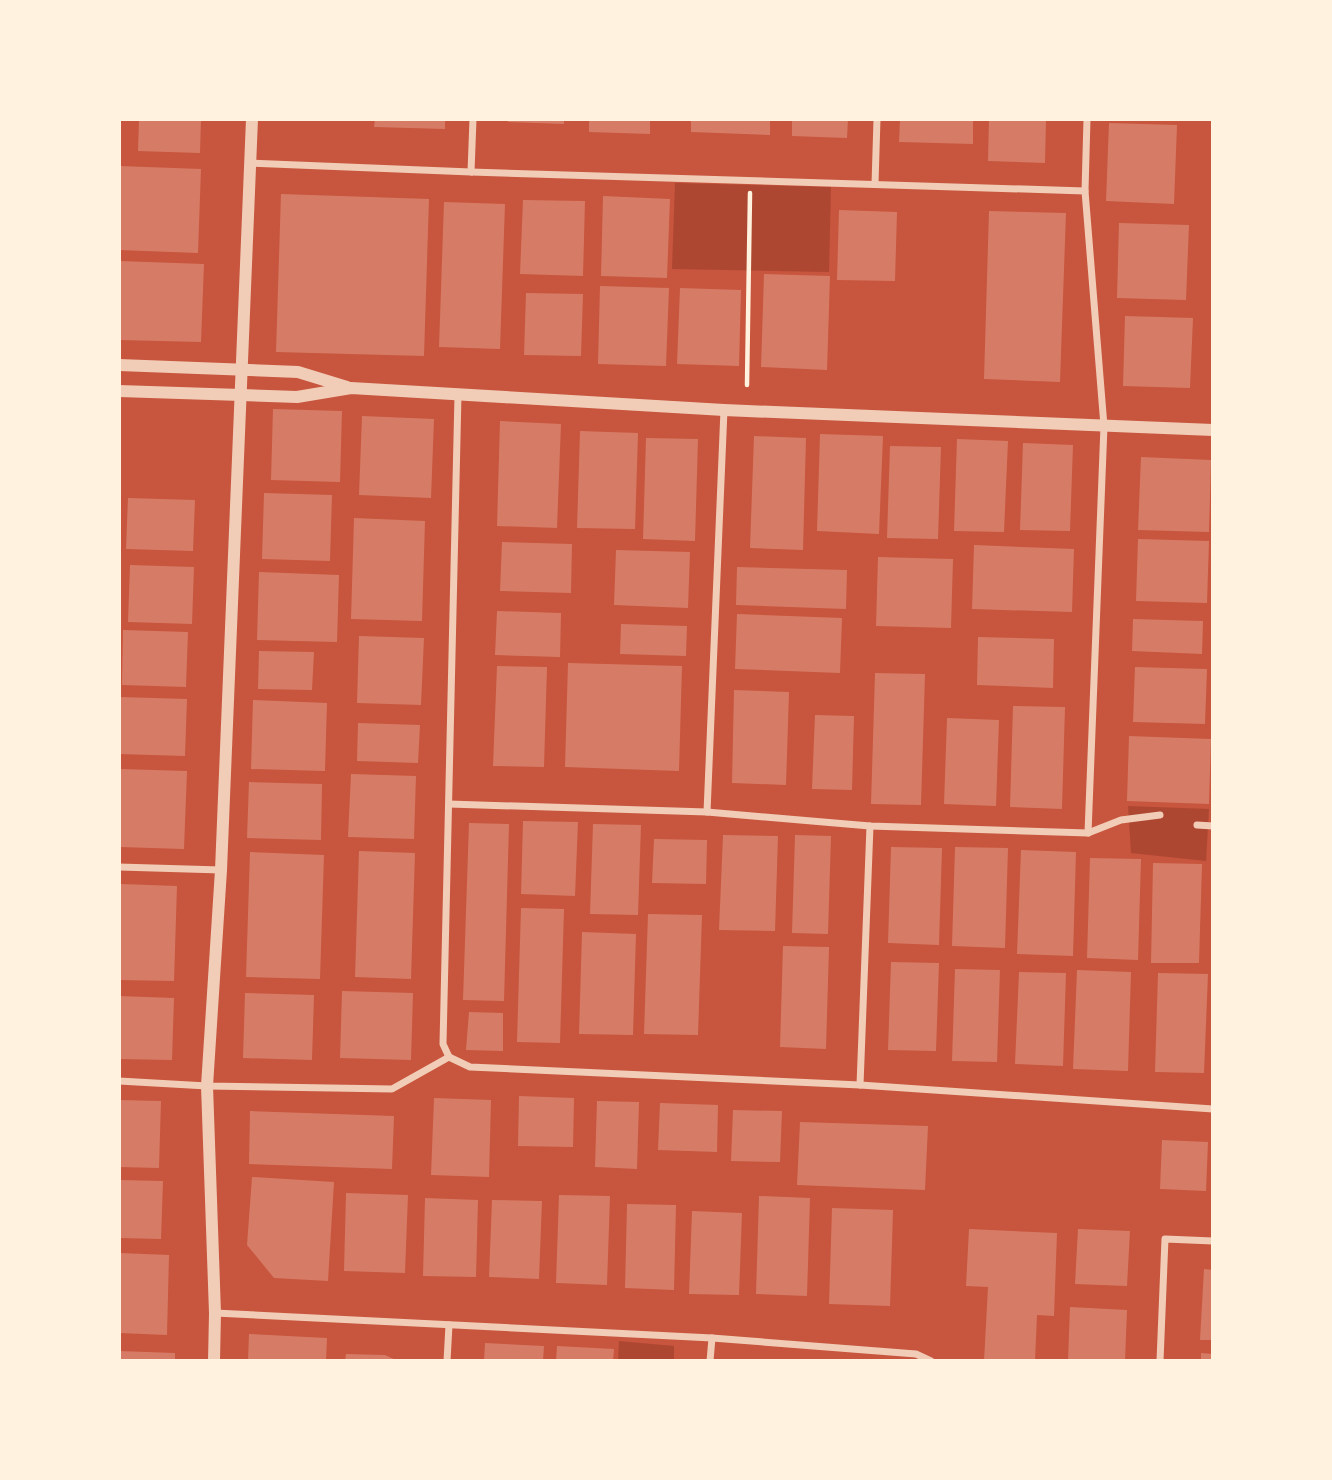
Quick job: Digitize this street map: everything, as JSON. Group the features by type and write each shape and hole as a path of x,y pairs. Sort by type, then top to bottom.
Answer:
{"street":[{"path":"214,1361 208,1086 221,870 252,119"},
{"path":"471,172 473,119"},
{"path":"875,184 877,119"},
{"path":"1087,119 1085,191 1104,426 1088,833"},
{"path":"250,163 1085,191"},
{"path":"119,365 298,372 351,388 458,395 724,410 1213,430"},
{"path":"119,391 297,397 351,388"},
{"path":"458,395 443,1044 449,1057 470,1067 860,1086 1213,1109"},
{"path":"707,812 724,410"},
{"path":"449,804 707,812 870,826 1088,833 1121,820 1160,815"},
{"path":"1197,825 1213,826"},
{"path":"860,1086 870,826"},
{"path":"119,867 221,870"},
{"path":"119,1081 208,1086 392,1089 449,1057"},
{"path":"1160,1361 1165,1238 1213,1241"},
{"path":"215,1313 712,1338 916,1354 931,1361"},
{"path":"447,1361 449,1325"},
{"path":"710,1361 712,1338"}],"path":[{"path":"747,385 750,181"}],"shaded area":[{"path":"675,183 831,187 829,272 672,269"},
{"path":"1128,806 1209,809 1206,861 1131,853"},
{"path":"619,1341 674,1346 674,1361 618,1361"}],"building":[{"path":"139,119 201,119 200,153 138,151"},
{"path":"375,119 445,119 445,129 374,127"},
{"path":"508,119 564,119 564,124 508,122"},
{"path":"589,119 650,119 650,134 589,132"},
{"path":"691,119 770,119 770,135 691,132"},
{"path":"792,119 848,119 847,138 792,136"},
{"path":"900,119 973,119 973,144 899,142"},
{"path":"989,119 1046,119 1045,163 988,161"},
{"path":"1109,123 1177,125 1174,204 1106,201"},
{"path":"119,166 201,169 198,253 119,250"},
{"path":"281,194 429,199 424,356 276,352"},
{"path":"603,196 670,199 667,278 601,276"},
{"path":"523,200 585,201 583,276 520,274"},
{"path":"444,202 505,204 500,349 439,347"},
{"path":"839,210 897,212 895,281 837,280"},
{"path":"989,211 1066,213 1060,382 984,379"},
{"path":"1119,223 1189,225 1186,300 1117,298"},
{"path":"119,261 204,264 201,342 119,340"},
{"path":"764,274 830,276 827,370 761,367"},
{"path":"600,286 669,288 666,366 598,364"},
{"path":"680,288 741,290 739,366 677,364"},
{"path":"526,293 583,294 581,356 524,355"},
{"path":"1125,316 1193,318 1190,388 1123,386"},
{"path":"273,409 342,411 340,482 271,480"},
{"path":"362,416 434,419 431,498 359,495"},
{"path":"500,421 561,424 557,528 497,526"},
{"path":"580,431 638,433 635,529 577,528"},
{"path":"820,434 883,436 879,534 817,531"},
{"path":"754,436 806,438 803,550 750,548"},
{"path":"646,438 698,439 695,541 643,539"},
{"path":"957,439 1008,441 1004,532 954,531"},
{"path":"1023,443 1073,445 1070,531 1020,530"},
{"path":"890,446 941,447 938,539 887,538"},
{"path":"1141,457 1211,460 1209,532 1138,530"},
{"path":"264,493 332,495 330,561 262,559"},
{"path":"128,498 195,500 193,551 126,549"},
{"path":"354,518 425,521 422,621 351,619"},
{"path":"1138,539 1209,541 1207,603 1136,601"},
{"path":"502,542 572,544 571,593 500,591"},
{"path":"974,545 1074,549 1072,612 972,609"},
{"path":"616,550 690,552 688,608 614,605"},
{"path":"878,557 953,559 951,628 876,626"},
{"path":"130,565 194,567 192,624 128,622"},
{"path":"737,567 847,570 846,609 736,605"},
{"path":"259,572 339,575 337,642 257,640"},
{"path":"497,611 561,613 560,657 495,655"},
{"path":"737,614 842,618 840,673 735,669"},
{"path":"1133,619 1203,621 1202,654 1132,651"},
{"path":"621,624 687,626 686,656 620,654"},
{"path":"123,630 188,632 186,687 122,685"},
{"path":"359,636 424,638 421,705 357,703"},
{"path":"978,637 1054,639 1053,688 977,685"},
{"path":"259,651 314,652 312,690 258,689"},
{"path":"568,663 682,666 679,771 565,767"},
{"path":"497,666 547,667 544,767 493,766"},
{"path":"1135,667 1207,669 1205,724 1133,722"},
{"path":"875,673 925,674 921,805 871,804"},
{"path":"734,690 789,692 786,785 732,783"},
{"path":"120,697 187,699 185,756 119,754"},
{"path":"253,700 327,703 325,771 251,769"},
{"path":"1013,706 1065,707 1062,809 1010,807"},
{"path":"815,715 854,716 852,790 812,789"},
{"path":"947,718 999,720 996,806 944,804"},
{"path":"358,723 420,725 418,763 357,761"},
{"path":"1129,736 1211,739 1209,804 1127,801"},
{"path":"121,769 187,771 184,849 119,847"},
{"path":"351,774 416,776 414,839 348,837"},
{"path":"249,782 322,784 321,840 247,838"},
{"path":"523,821 578,822 575,896 521,894"},
{"path":"469,823 509,824 504,1001 463,1000"},
{"path":"593,824 641,825 638,915 590,914"},
{"path":"723,835 778,836 775,931 719,930"},
{"path":"795,835 831,836 828,934 792,933"},
{"path":"654,839 707,840 706,884 652,883"},
{"path":"891,847 942,848 939,945 888,943"},
{"path":"955,847 1008,848 1005,948 952,946"},
{"path":"1021,850 1076,852 1073,956 1017,954"},
{"path":"359,851 415,853 411,979 355,977"},
{"path":"250,852 324,855 320,979 246,977"},
{"path":"1090,858 1141,859 1138,960 1087,958"},
{"path":"1153,863 1202,864 1199,963 1151,963"},
{"path":"121,884 177,886 174,981 119,980"},
{"path":"521,908 564,909 560,1043 517,1042"},
{"path":"648,914 702,915 698,1035 644,1034"},
{"path":"582,932 636,934 633,1035 579,1034"},
{"path":"783,946 829,947 826,1049 780,1047"},
{"path":"891,962 939,963 936,1051 888,1050"},
{"path":"955,969 1000,970 997,1062 952,1061"},
{"path":"1077,970 1131,972 1128,1071 1073,1069"},
{"path":"1019,972 1066,973 1063,1066 1015,1064"},
{"path":"1158,973 1208,974 1204,1073 1155,1072"},
{"path":"342,991 413,993 411,1060 340,1058"},
{"path":"245,993 314,995 312,1060 243,1058"},
{"path":"119,996 174,998 172,1060 119,1059"},
{"path":"469,1012 503,1013 503,1051 466,1050"},
{"path":"519,1096 574,1098 573,1147 518,1146"},
{"path":"434,1098 491,1100 489,1177 431,1175"},
{"path":"119,1100 161,1101 159,1168 119,1167"},
{"path":"597,1101 639,1102 637,1169 595,1167"},
{"path":"660,1103 718,1105 717,1152 658,1150"},
{"path":"733,1110 782,1111 780,1162 731,1161"},
{"path":"250,1111 394,1116 392,1169 249,1164"},
{"path":"800,1122 928,1126 925,1190 797,1185"},
{"path":"1162,1140 1208,1142 1206,1191 1160,1189"},
{"path":"252,1177 334,1182 328,1281 274,1278 247,1245"},
{"path":"119,1180 163,1181 161,1239 119,1238"},
{"path":"346,1193 408,1195 405,1273 344,1271"},
{"path":"559,1195 610,1196 607,1285 556,1283"},
{"path":"759,1196 810,1198 807,1296 756,1294"},
{"path":"425,1198 478,1200 476,1277 423,1276"},
{"path":"492,1200 542,1201 539,1279 489,1277"},
{"path":"627,1204 676,1205 674,1290 625,1288"},
{"path":"832,1208 893,1210 890,1306 829,1304"},
{"path":"692,1211 742,1213 739,1295 689,1294"},
{"path":"969,1229 1057,1233 1054,1316 1037,1315 1035,1361 984,1361 988,1287 966,1286"},
{"path":"1078,1229 1130,1231 1127,1286 1075,1284"},
{"path":"119,1253 169,1255 167,1335 119,1333"},
{"path":"1204,1269 1213,1270 1213,1340 1200,1340"},
{"path":"1070,1307 1127,1310 1125,1361 1068,1361"},
{"path":"249,1334 327,1338 326,1361 248,1361"},
{"path":"485,1343 544,1346 543,1361 484,1361"},
{"path":"557,1346 614,1349 613,1361 556,1361"},
{"path":"119,1351 175,1353 175,1361 119,1361"},
{"path":"1201,1353 1213,1354 1213,1361 1201,1361"},
{"path":"346,1354 385,1355 398,1361 345,1361"}]}
